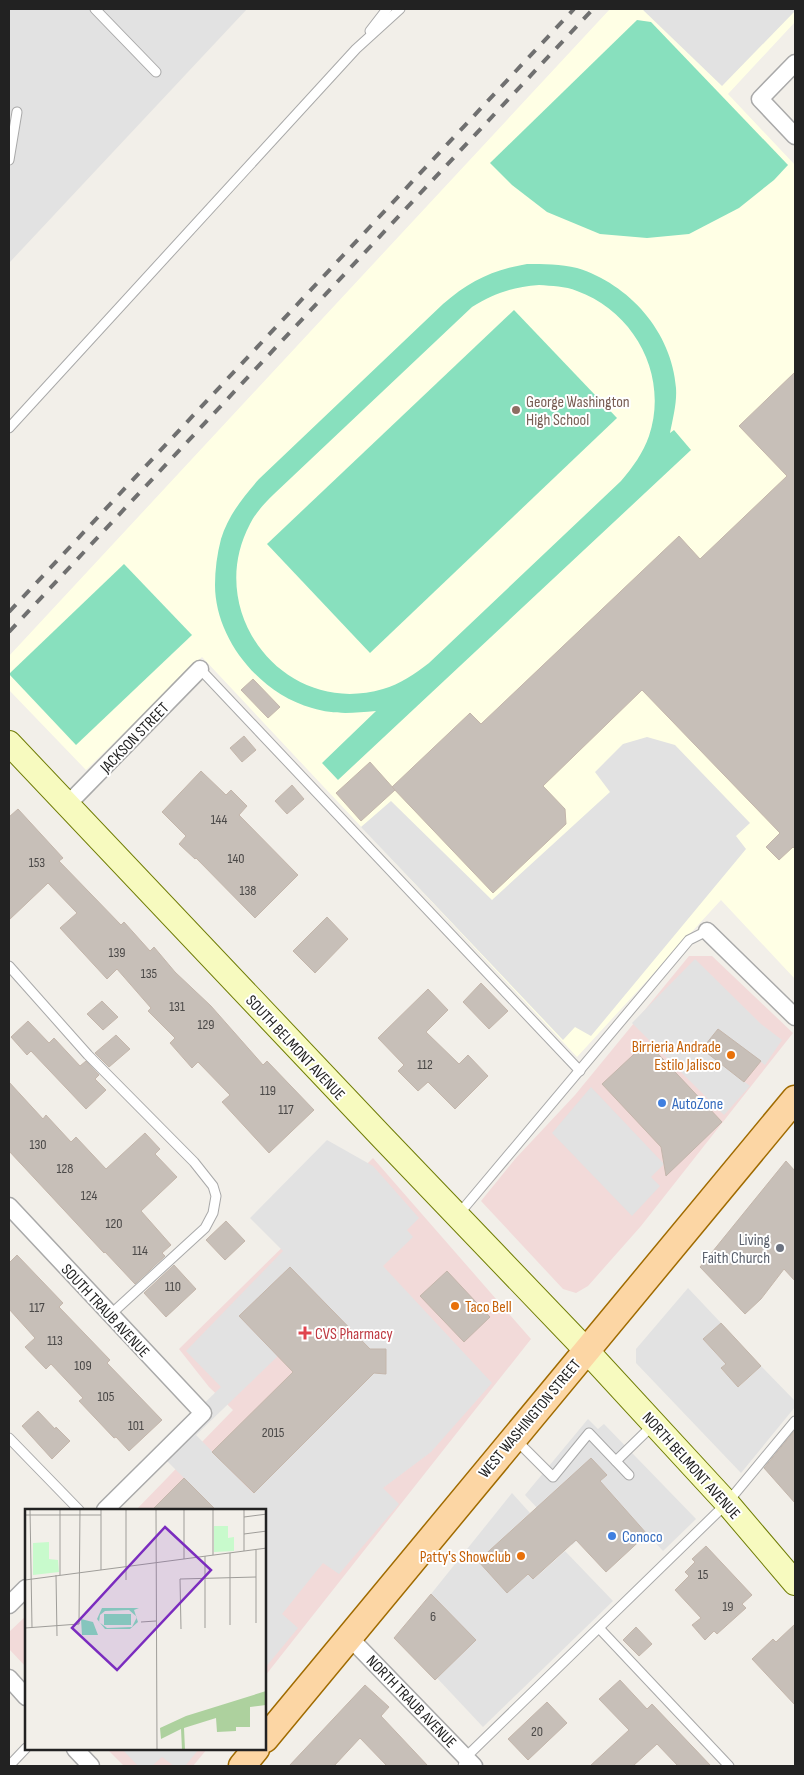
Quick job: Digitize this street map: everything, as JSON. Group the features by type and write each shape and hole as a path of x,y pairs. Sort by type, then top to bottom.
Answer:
{"main road":[{"name":"SOUTH BELMONT AVENUE","path":"9,743 586,1350"},
{"name":"WEST WASHINGTON STREET","path":"266,1737 795,1099"},
{"name":"NORTH BELMONT AVENUE","path":"586,1350 728,1504 795,1583"},
{"path":"242,1766 255,1750"}],"street":[{"path":"795,63 760,98 795,136"},
{"name":"JACKSON STREET","path":"67,805 200,669"},
{"path":"707,931 795,1017"},
{"name":"SOUTH TRAUB AVENUE","path":"9,1206 202,1413 106,1509"},
{"path":"9,1605 25,1589"},
{"name":"NORTH TRAUB AVENUE","path":"348,1637 468,1763"},
{"path":"9,1678 25,1696"},
{"path":"76,1750 91,1766"}],"lane":[{"path":"95,9 156,72"},
{"path":"9,428 356,49 387,9"},
{"path":"356,49 400,9"},
{"path":"9,160 17,112"},
{"path":"200,669 580,1071"},
{"path":"457,1216 689,940 707,931"},
{"path":"9,966 88,1055 194,1162 213,1186 216,1196 213,1213 205,1228 110,1315"},
{"path":"468,1763 599,1628 728,1504 795,1421"},
{"path":"616,1461 655,1424"},
{"path":"514,1437 553,1477 589,1433 628,1474"},
{"path":"9,1438 78,1509"},
{"path":"599,1628 728,1766"},
{"path":"9,1766 25,1749"}],"shaded area":[{"path":"9,9 247,9 9,263"},
{"name":"George Washington High School","path":"610,9 795,9 795,22 728,94 795,165 795,979 721,900 577,1057 202,657 86,770 9,690 9,656"},
{"path":"642,9 795,9 795,11 722,86"},
{"path":"647,737 675,745 750,823 736,836 746,849 591,1036 575,1027 563,1040 361,827 391,801 492,900 610,792 595,772 623,744"},
{"path":"689,956 712,956 793,1033 641,1226 588,1286 576,1293 563,1289 481,1201 516,1158 575,1095"},
{"path":"695,959 761,1024 782,1040 765,1065 718,1029 702,1049 750,1086 724,1115 632,1023"},
{"path":"591,1087 664,1164 651,1177 660,1186 632,1216 552,1133"},
{"path":"327,1140 373,1166 419,1218 407,1230 413,1237 383,1266 492,1383 431,1452 383,1488 399,1504 339,1574 323,1563 282,1614 298,1628 266,1667 266,1509 215,1509 156,1450 221,1387 186,1351 283,1251 250,1218","holes":["290,1267 370,1349 386,1349 386,1373 374,1373 253,1493 196,1435 278,1356 239,1316"]},
{"path":"373,1158 531,1339 266,1675 266,1509 137,1509 233,1410 209,1387 179,1349"},
{"path":"688,1288 721,1323 703,1339 726,1364 721,1369 739,1387 761,1366 795,1401 795,1407 741,1473 636,1363 636,1349"},
{"path":"588,1419 598,1429 604,1424 696,1519 663,1551 620,1504 572,1545 525,1495"},
{"path":"512,1493 530,1513 478,1561 507,1592 528,1574 534,1579 565,1551 613,1601 483,1727 437,1678 475,1640 431,1594"},
{"path":"25,1617 25,1666 9,1649 9,1632"},
{"path":"108,1750 206,1750 193,1766 124,1766"},
{"path":"123,1750 198,1750 185,1766 174,1766 162,1757 152,1766 138,1766"}],"green space":[{"path":"637,20 651,22 788,165 774,180 739,208 689,234 647,238 600,234 547,212 512,185 490,163"},
{"path":"546,264 577,268 596,275 630,298 657,330 666,348 673,367 676,388 670,433 674,430 691,450 338,780 322,763 376,711 336,713 312,708 293,701 258,677 244,662 232,644 223,625 217,605 215,574 221,539 237,507 259,479 443,304 472,283 492,273 514,266","holes":["539,285 572,289 598,301 616,314 631,330 642,349 650,369 654,391 654,413 649,436 637,460 621,481 429,663 407,678 383,689 347,694 314,688 285,673 262,650 245,623 237,591 238,558 250,524 255,516 274,494 472,307 504,292 520,287"]},
{"path":"514,310 617,418 370,653 267,544"},
{"path":"124,564 192,635 76,745 9,674"}],"building":[{"path":"795,372 795,849 793,847 779,860 766,847 780,833 642,690 543,786 565,809 566,824 493,893 392,787 470,713 481,724 679,536 700,559 787,476 739,426"},
{"path":"253,679 280,707 268,718 241,690"},
{"path":"244,736 256,750 242,762 230,748"},
{"path":"370,762 395,790 361,821 336,793"},
{"path":"201,771 226,795 231,790 247,806 239,815 298,875 255,918 196,858 179,844 186,836 162,812"},
{"path":"292,785 304,799 287,814 275,801"},
{"path":"18,809 63,858 59,861 121,925 124,922 150,951 154,947 175,972 211,1006 263,1065 267,1061 314,1110 269,1153 222,1102 230,1095 198,1062 192,1068 170,1043 175,1038 148,1011 151,1008 117,969 107,979 60,928 77,913 48,883 9,920 9,817"},
{"path":"327,917 348,939 315,973 293,951"},
{"path":"481,983 508,1011 489,1029 463,1002"},
{"path":"428,989 448,1010 426,1032 459,1064 468,1055 488,1076 455,1109 428,1082 418,1091 398,1071 404,1065 378,1038"},
{"path":"102,1001 118,1017 103,1030 87,1014"},
{"path":"28,1021 49,1043 54,1038 80,1066 86,1061 99,1075 95,1079 106,1090 86,1109 31,1051 27,1055 11,1037"},
{"name":"Birrieria Andrade Estilo Jalisco","path":"718,1029 761,1061 744,1082 702,1049"},
{"path":"116,1035 130,1049 109,1067 95,1053"},
{"name":"AutoZone","path":"647,1042 722,1122 666,1176 661,1147 602,1084"},
{"path":"9,1082 43,1119 46,1115 71,1142 76,1137 106,1169 145,1133 160,1149 155,1154 177,1177 141,1211 171,1245 162,1253 165,1256 135,1284 9,1151"},
{"path":"786,1161 795,1171 795,1281 784,1269 761,1299 745,1314 700,1267"},
{"path":"226,1221 245,1241 225,1260 206,1240"},
{"path":"17,1255 63,1303 59,1307 110,1360 107,1363 162,1420 129,1451 79,1401 83,1398 51,1364 46,1369 25,1347 35,1338 9,1309 9,1263"},
{"path":"174,1265 196,1289 166,1317 144,1293"},
{"path":"290,1267 370,1349 386,1349 386,1374 374,1373 254,1493 212,1452 293,1372 239,1316"},
{"name":"Taco Bell","path":"447,1271 490,1317 464,1342 420,1296"},
{"path":"721,1323 761,1366 738,1387 721,1368 726,1364 703,1339"},
{"path":"38,1411 55,1429 56,1427 70,1441 52,1459 22,1426"},
{"path":"795,1430 795,1503 764,1468"},
{"path":"591,1458 607,1475 600,1481 647,1534 606,1572 576,1540 533,1579 528,1574 507,1593 478,1561"},
{"path":"184,1478 215,1509 153,1509"},
{"path":"706,1546 752,1595 742,1604 746,1608 717,1634 714,1631 705,1640 692,1625 701,1618 675,1590 689,1576 685,1572 695,1562 692,1559"},
{"path":"431,1594 476,1640 435,1680 394,1638"},
{"path":"795,1624 795,1705 752,1659 773,1639 776,1642"},
{"path":"636,1627 652,1644 639,1656 623,1640"},
{"path":"620,1680 647,1709 652,1704 711,1766 678,1766 657,1744 633,1766 590,1766 629,1730 599,1699"},
{"path":"365,1685 389,1707 381,1716 428,1766 387,1766 360,1738 334,1766 289,1766"},
{"path":"547,1702 567,1723 528,1760 508,1739"}],"railway":[{"path":"9,612 574,9"},
{"path":"9,632 593,9"}],"place":[{"name":"George Washington High School","path":"516,410"},
{"name":"Birrieria Andrade Estilo Jalisco","path":"731,1055"},
{"name":"AutoZone","path":"662,1103"},
{"name":"Living Faith Church","path":"780,1248"},
{"name":"Taco Bell","path":"455,1306"},
{"name":"CVS Pharmacy","path":"305,1333"},
{"name":"Conoco","path":"612,1536"},
{"name":"Patty's Showclub","path":"521,1556"}]}
